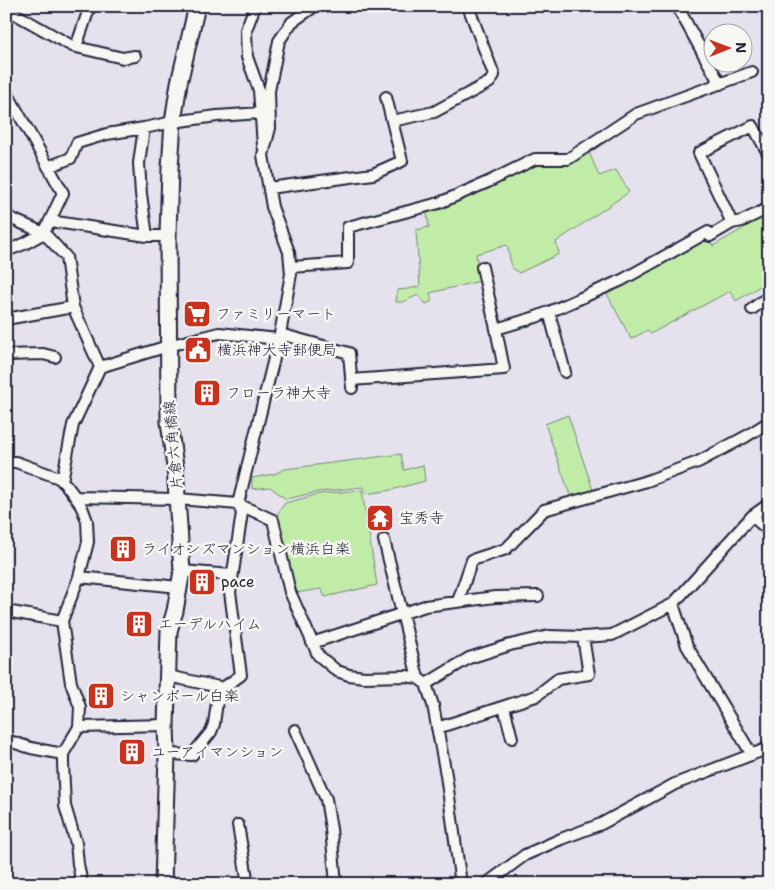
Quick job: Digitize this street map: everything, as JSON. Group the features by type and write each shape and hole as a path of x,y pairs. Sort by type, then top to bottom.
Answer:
{"street":[{"path":"76,47 90,6"},
{"name":"片倉六角橋線","path":"163,884 168,631 175,612 182,571 175,467 168,422 168,236 174,122 179,83 197,6"},
{"path":"168,676 223,688 241,675 230,592 242,513 238,504 280,337 291,274 289,252 272,207 263,155 258,90 247,57 246,30 255,6"},
{"path":"263,155 270,128 269,91 279,41 292,22 315,6"},
{"path":"392,121 434,112 490,82 494,75 468,6"},
{"path":"677,6 720,84"},
{"path":"9,11 76,47 123,58 135,56"},
{"path":"291,267 348,263 348,227 439,203 535,159 568,159 636,114 752,72"},
{"path":"6,91 63,193 44,233 6,251"},
{"path":"269,188 373,174 402,161 386,97"},
{"path":"48,167 71,158 77,143 107,134 217,116 261,113"},
{"path":"732,223 699,153 753,126 769,155"},
{"path":"144,128 139,163 147,236"},
{"path":"496,329 549,312 622,280 708,232 710,236 732,223 769,208"},
{"path":"6,215 44,233 66,257 73,307 100,367"},
{"path":"50,221 147,236 168,236"},
{"path":"62,481 72,425 100,367 168,346 219,333 280,337 349,353 352,384 504,369 482,267"},
{"path":"752,309 769,296"},
{"path":"6,319 73,307"},
{"path":"549,312 565,372"},
{"path":"6,355 43,354 55,357"},
{"path":"458,602 472,560 506,549 544,510 647,481 698,462 769,422"},
{"path":"6,462 16,462 59,478 76,497 87,521 88,542 79,577 62,620 71,683 80,707 79,727 63,754 65,806 76,843 82,884"},
{"path":"76,497 178,499 238,504 273,520 290,592 318,655 337,671 349,675 364,677 406,676 422,681 469,658 510,645 548,636 583,637 612,635 673,604 752,516 769,504"},
{"path":"752,516 769,530"},
{"path":"384,540 402,614 422,681 433,705 446,775 462,884"},
{"path":"182,571 232,575"},
{"path":"79,577 179,587"},
{"path":"312,642 425,606 495,596 538,596"},
{"path":"673,604 690,651 752,755"},
{"path":"6,610 62,620"},
{"path":"437,728 536,696 558,679 589,674 583,637"},
{"path":"167,754 192,755 211,732 214,724 219,687"},
{"path":"504,707 512,738"},
{"path":"79,727 166,725"},
{"path":"295,730 326,799 336,884"},
{"path":"6,740 31,748 63,754"},
{"path":"486,884 525,855 560,839 601,824 676,784 768,750"},
{"path":"238,825 248,884"}],"green space":[{"path":"589,152 599,176 616,170 629,192 556,242 559,254 519,273 512,268 507,245 476,254 480,281 430,293 432,301 426,304 418,295 403,302 396,302 397,290 420,286 416,230 429,227 426,209 537,162 569,162"},
{"path":"761,218 769,229 769,280 736,301 730,291 650,334 648,330 631,339 606,292 707,237 713,246"},
{"path":"568,415 593,490 571,498 545,424"},
{"path":"401,454 404,470 423,465 425,481 366,494 364,487 318,492 286,499 270,487 252,489 252,478 274,474 285,469"},
{"path":"362,490 377,585 325,597 321,589 295,593 276,516 285,503 319,494"}],"place":[{"name":"ファミリーマート","path":"197,314"},
{"name":"横浜神大寺郵便局","path":"198,350"},
{"name":"フローラ神大寺","path":"207,393"},
{"name":"宝秀寺","path":"380,518"},
{"name":"ライオンズマンション横浜白楽","path":"123,549"},
{"name":"pace","path":"202,582"},
{"name":"エーデルハイム","path":"139,624"},
{"name":"シャンボール白楽","path":"101,696"},
{"name":"ユーアイマンション","path":"132,752"}]}
